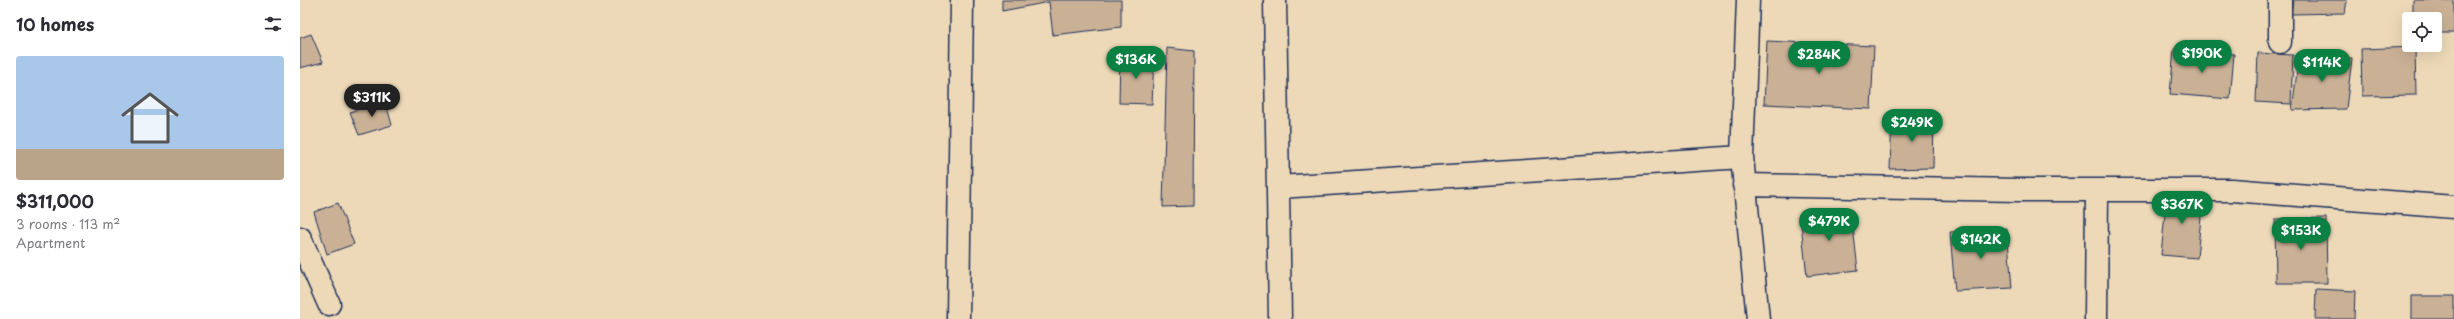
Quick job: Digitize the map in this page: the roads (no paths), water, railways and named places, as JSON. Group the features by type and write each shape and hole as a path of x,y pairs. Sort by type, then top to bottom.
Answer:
{"street":[{"path":"958,319 962,0"},
{"path":"1275,0 1280,319"},
{"path":"1748,0 1742,157 1758,319"},
{"path":"2280,0 2280,42"},
{"path":"1279,187 1742,157"},
{"path":"1744,185 2097,190 2232,190 2454,207"},
{"path":"2096,319 2097,190"},
{"path":"300,238 329,304"}]}
